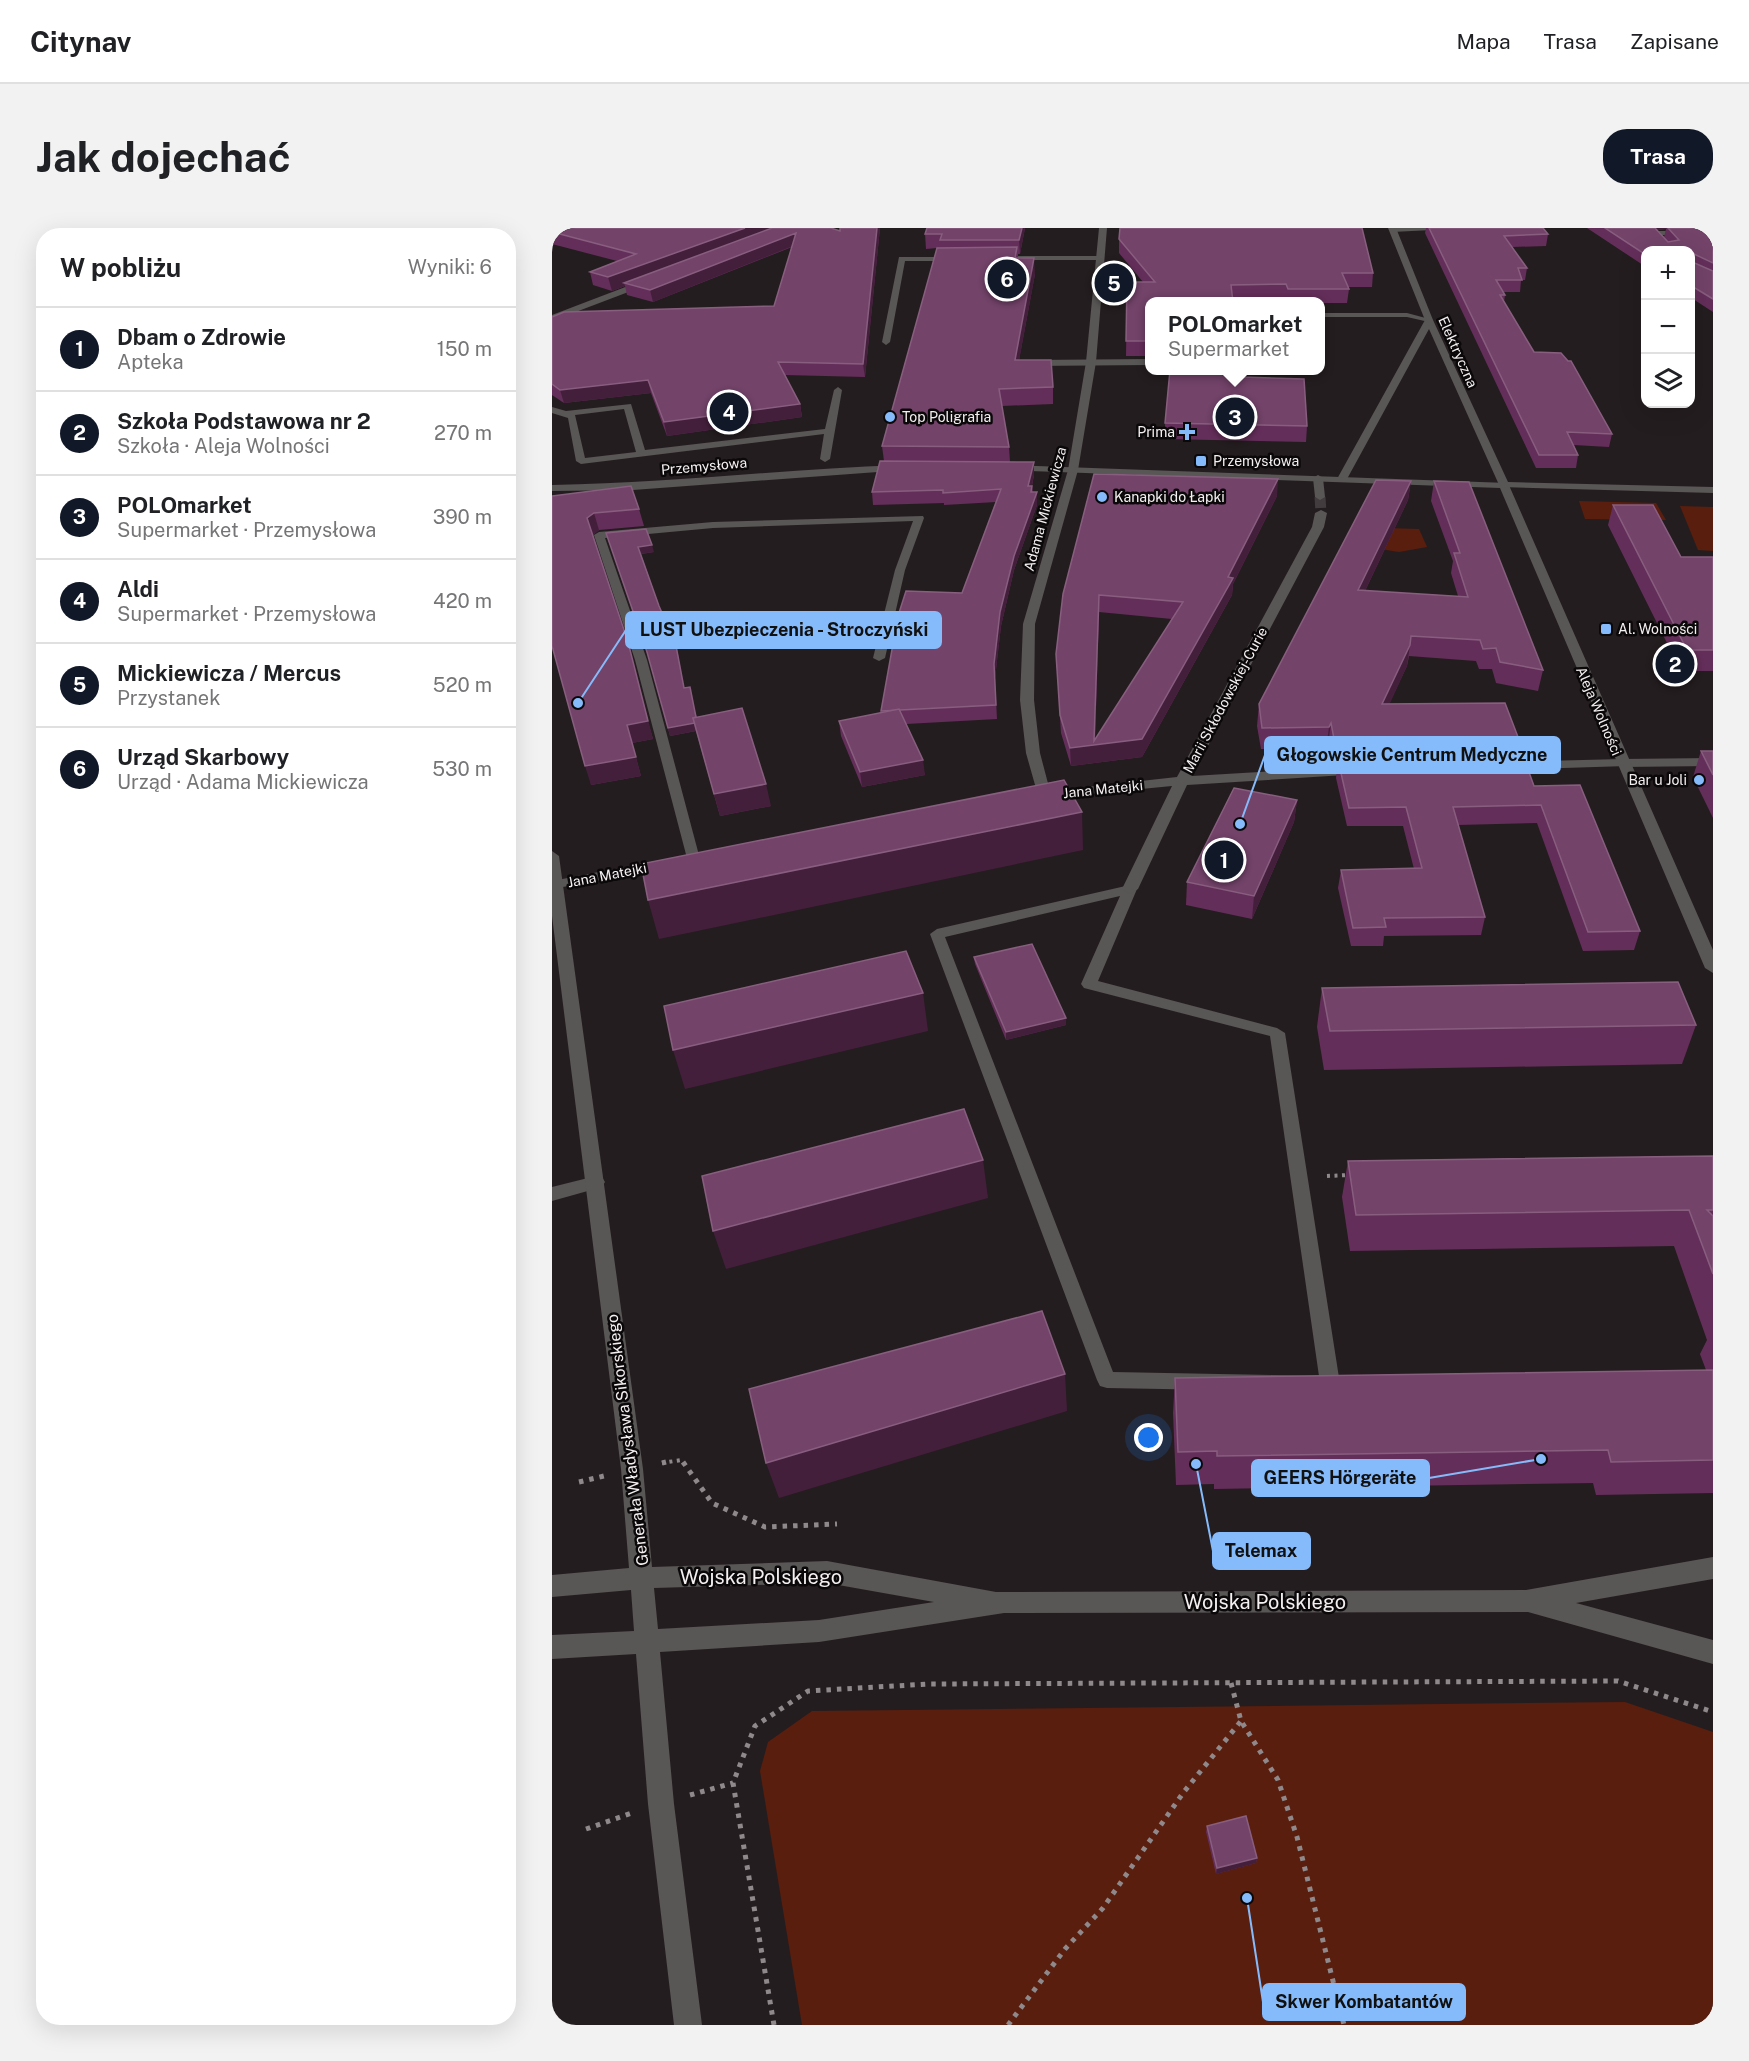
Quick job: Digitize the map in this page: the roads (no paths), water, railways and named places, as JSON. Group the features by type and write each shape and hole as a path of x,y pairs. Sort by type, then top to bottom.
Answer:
{"street":[{"name":"Adama Mickiewicza","path":"1038,796 1027,700 1029,624 1073,470 1091,362 1103,228"},
{"name":"Elektryczna","path":"1392,229 1429,320 1503,485"},
{"path":"552,318 662,276"},
{"path":"1342,479 1429,320"},
{"name":"Przemysłowa","path":"552,497 823,471 917,468"},
{"path":"1002,468 1713,490"},
{"path":"1318,478 1320,497"},
{"name":"Aleja Wolności","path":"1503,485 1622,764 1713,968"},
{"name":"Przemysłowa","path":"552,488 633,488"},
{"name":"Marii Skłodowskiej-Curie","path":"1130,889 1182,781 1318,527 1321,513"},
{"path":"1483,766 1622,764"},
{"name":"Jana Matejki","path":"1038,796 1182,781 1378,769"},
{"name":"Generała Władysława Sikorskiego","path":"552,856 632,1469 661,1804 688,2025"},
{"name":"Jana Matejki","path":"556,885 699,857"},
{"name":"Wojska Polskiego","path":"552,1647 819,1631 1004,1602 1526,1601 1713,1568"},
{"name":"Wojska Polskiego","path":"552,1586 643,1578 827,1572 1004,1602"},
{"name":"Wojska Polskiego","path":"1526,1601 1713,1652"}],"lane":[{"path":"1392,229 1459,229"},
{"path":"1666,246 1652,233 1713,233"},
{"path":"886,342 902,259 972,258"},
{"path":"995,258 1099,258"},
{"path":"1325,315 1407,315 1429,320"},
{"path":"1031,363 1145,363"},
{"path":"825,459 838,390"},
{"path":"552,410 568,413 628,406 641,453"},
{"path":"568,413 572,417 581,461 829,431"},
{"path":"699,857 641,660 599,535 713,525 919,518 900,570 879,658"},
{"path":"1622,764 1713,762"},
{"path":"1130,889 1089,984 1277,1034 1330,1384 1107,1380 937,934 1130,889"},
{"path":"552,1194 596,1182"}],"tunnel":[{"path":"1320,497 1321,513"}],"place":[{"name":"Urząd Skarbowy","path":"1007,279"},
{"name":"Mickiewicza / Mercus","path":"1114,283"},
{"name":"Aldi","path":"729,412"},
{"name":"Top Poligrafia","path":"890,417"},
{"name":"POLOmarket","path":"1235,417"},
{"name":"Prima","path":"1187,432"},
{"name":"Przemysłowa","path":"1201,461"},
{"name":"Kanapki do Łapki","path":"1102,497"},
{"name":"Al. Wolności","path":"1606,629"},
{"name":"Szkoła Podstawowa nr 2","path":"1675,664"},
{"name":"LUST Ubezpieczenia - Stroczyński","path":"578,703"},
{"name":"Bar u Joli","path":"1699,780"},
{"name":"Głogowskie Centrum Medyczne","path":"1240,824"},
{"name":"Dbam o Zdrowie","path":"1224,860"},
{"name":"GEERS Hörgeräte","path":"1541,1459"},
{"name":"Telemax","path":"1196,1464"},
{"name":"Skwer Kombatantów","path":"1247,1898"}]}
